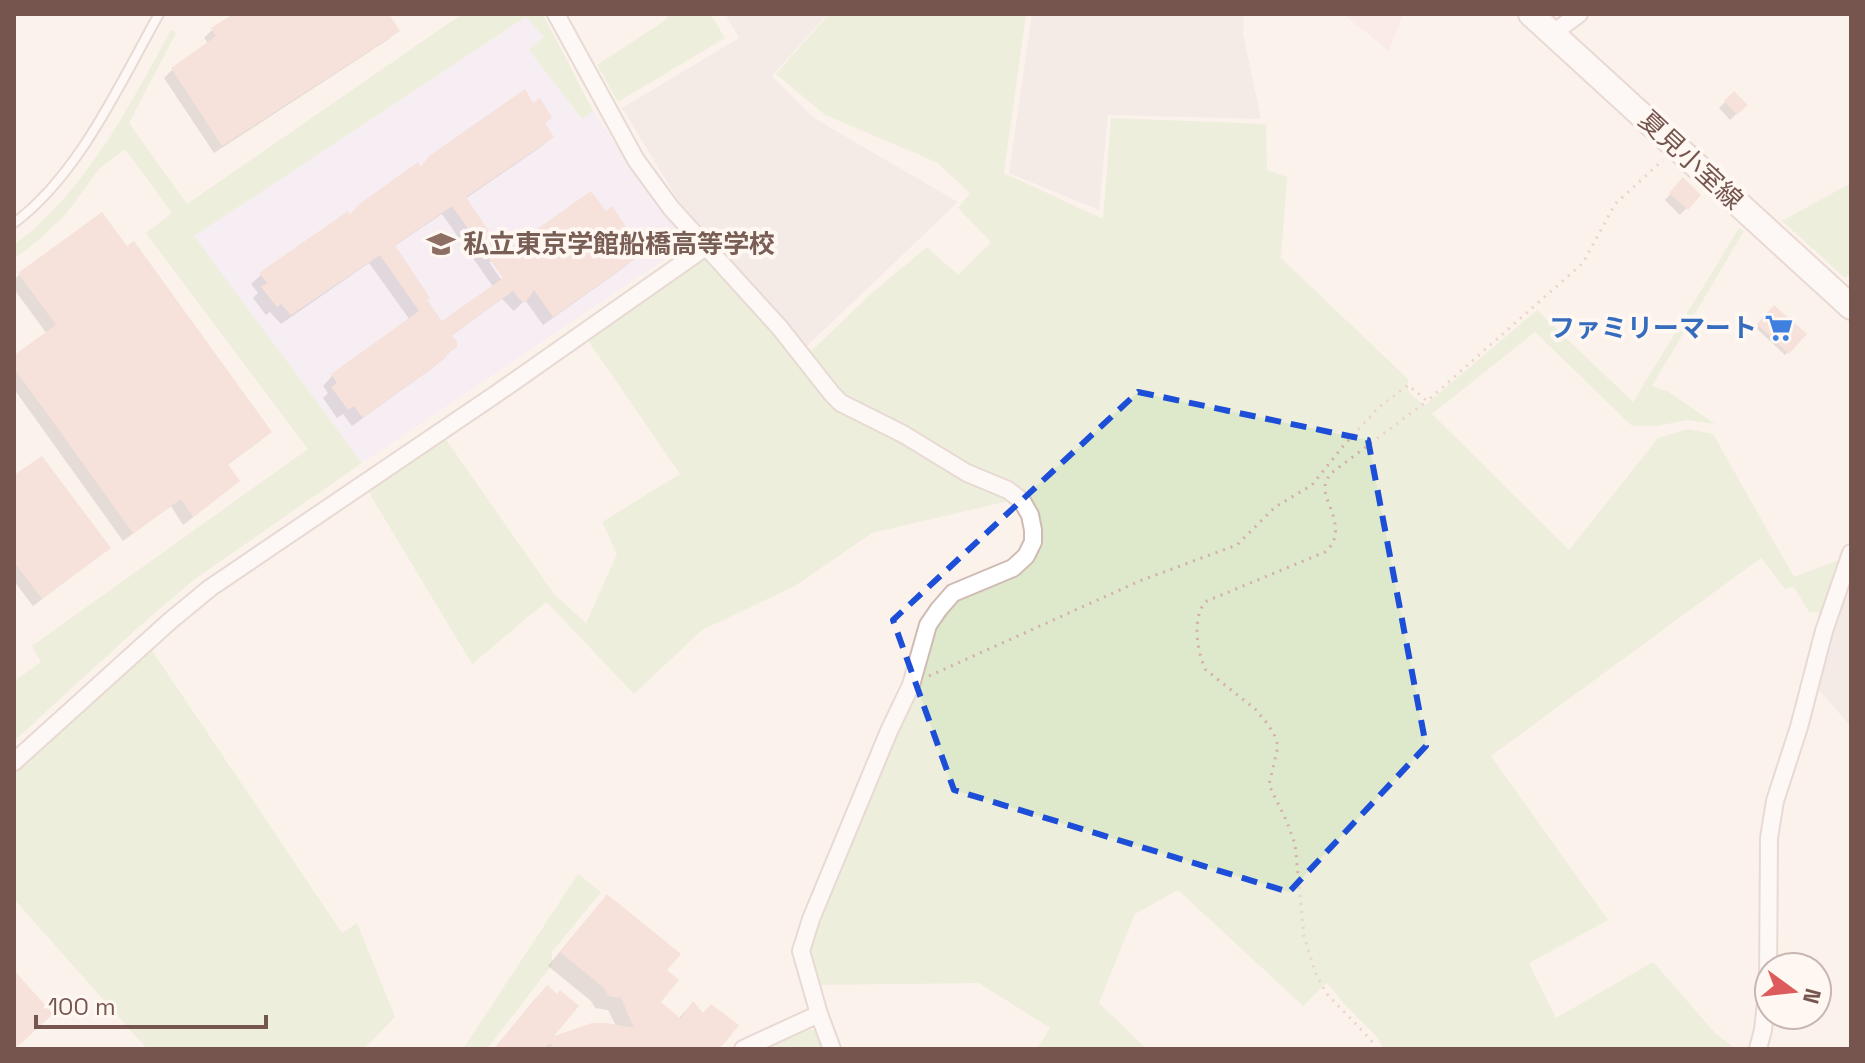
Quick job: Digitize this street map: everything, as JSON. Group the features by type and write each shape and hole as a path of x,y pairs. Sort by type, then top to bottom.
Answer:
{"main road":[{"name":"夏見小室線","path":"1531,14 1851,307"}],"street":[{"path":"556,14 636,160 671,208 780,328 832,394 841,403 903,434 967,473 1008,490 1022,501 1030,515 1033,542 1026,556 1013,568 953,593 928,625 911,685 811,919 801,951 832,1049"},
{"path":"1553,33 1579,14"},
{"path":"14,762 210,588 707,246"},
{"path":"1758,1049 1768,985 1769,838 1775,801 1799,727 1824,631 1851,553"},
{"path":"743,1049 819,1014"}],"lane":[{"path":"14,223 69,166 94,130 159,14"}],"path":[{"path":"1376,1049 1326,993 1315,972 1304,936 1295,844 1269,785 1278,746 1274,734 1255,709 1206,670 1202,663 1197,626 1200,607 1207,601 1330,549 1336,529 1325,492 1330,474 1427,401 1583,263 1615,204 1676,146"},
{"path":"911,685 1142,580 1237,545 1275,507 1312,485 1378,408 1408,385 1427,401"}],"highlighted area":[{"path":"1138,392 1368,440 1426,746 1289,892 954,790 893,620"}],"shaded area":[{"path":"725,14 828,14 772,76 814,118 958,202 806,347 680,203 622,108 739,38"},
{"path":"1032,14 1244,14 1243,33 1261,119 1108,115 1099,210 1009,173"},
{"path":"1343,14 1403,14 1389,51"},
{"name":"私立東京学館船橋高等学校","path":"527,17 544,37 529,50 581,118 593,111 651,197 684,239 680,249 362,463 193,236"},
{"path":"1851,575 1851,727 1818,689 1829,632"}],"green space":[{"path":"462,14 543,14 593,111 582,119 529,50 544,37 526,17 194,236 362,463 195,579 14,741 14,681 41,662 32,646 308,449 146,233 172,213 125,149 99,169 66,214 14,259 14,245 63,200 84,174 121,118 171,30 176,33 129,123 187,204"},
{"path":"666,14 710,14 725,38 618,102 597,65 667,19"},
{"path":"829,14 1026,14 1004,173 1103,219 1111,118 1266,124 1267,170 1287,177 1281,258 1408,379 1408,391 1424,406 1537,310 1633,402 1739,228 1744,231 1652,386 1669,392 1715,424 1688,420 1657,426 1632,426 1535,332 1432,414 1569,550 1658,438 1688,429 1713,434 1794,577 1839,560 1822,613 1809,612 1794,587 1785,589 1761,558 1491,756 1608,920 1529,963 1556,1018 1653,962 1716,1034 1736,1049 1383,1049 1378,1038 1327,983 1303,1006 1178,890 1135,914 1099,1003 1147,1049 1037,1049 1050,1028 979,983 819,985 809,945 922,674 940,620 954,601 1040,543 1041,530 1036,508 1026,493 1010,481 971,466 845,397 808,354 873,292 927,247 958,275 991,242 958,208 970,193 936,162 825,115 776,74"},
{"path":"1851,183 1851,274 1845,278 1782,221"},
{"path":"702,257 711,259 834,405 1013,500 872,533 795,586 702,630 634,694 546,602 472,664 368,491 445,438 554,594 586,623 617,554 602,522 680,474 587,339"},
{"path":"149,646 342,933 357,923 395,1017 364,1049 147,1049 14,899 14,773"},
{"path":"578,874 601,892 552,952 552,965 487,1049 463,1049"},
{"path":"804,1030 815,1030 823,1049 764,1049"}],"building":[{"path":"233,14 389,14 400,31 222,146 171,68 216,36 211,28"},
{"path":"525,89 533,103 540,98 552,118 545,123 554,137 466,197 503,253 591,191 606,211 612,206 631,234 625,238 638,257 553,317 534,290 525,303 513,291 452,335 457,347 447,357 363,418 354,406 348,410 331,387 337,383 331,374 419,311 380,255 291,315 281,304 277,307 261,287 267,283 259,273 348,211 350,215 358,205 418,162 421,167 429,156","holes":["452,206 503,278 442,321 395,245"]},
{"path":"1734,91 1748,105 1737,115 1724,101"},
{"path":"1683,177 1701,195 1688,210 1669,193"},
{"path":"102,212 127,246 134,241 272,432 228,464 240,481 193,517 181,499 133,533 14,368 14,355 56,325 18,273"},
{"path":"1774,305 1807,334 1789,354 1757,324"},
{"path":"42,456 111,548 42,599 14,562 14,475"},
{"path":"607,894 681,954 667,970 679,980 661,1002 681,1019 693,1001 703,1013 711,1004 739,1025 717,1049 556,1049 549,1043 544,1049 494,1049 547,985 557,994 560,990 579,1006 554,1036 592,1023 634,1028 621,998 608,996 604,988 560,952"},
{"path":"14,970 53,1014 15,1049 14,1049"}],"place":[{"name":"私立東京学館船橋高等学校","path":"441,244"},
{"name":"ファミリーマート","path":"1779,328"}]}
